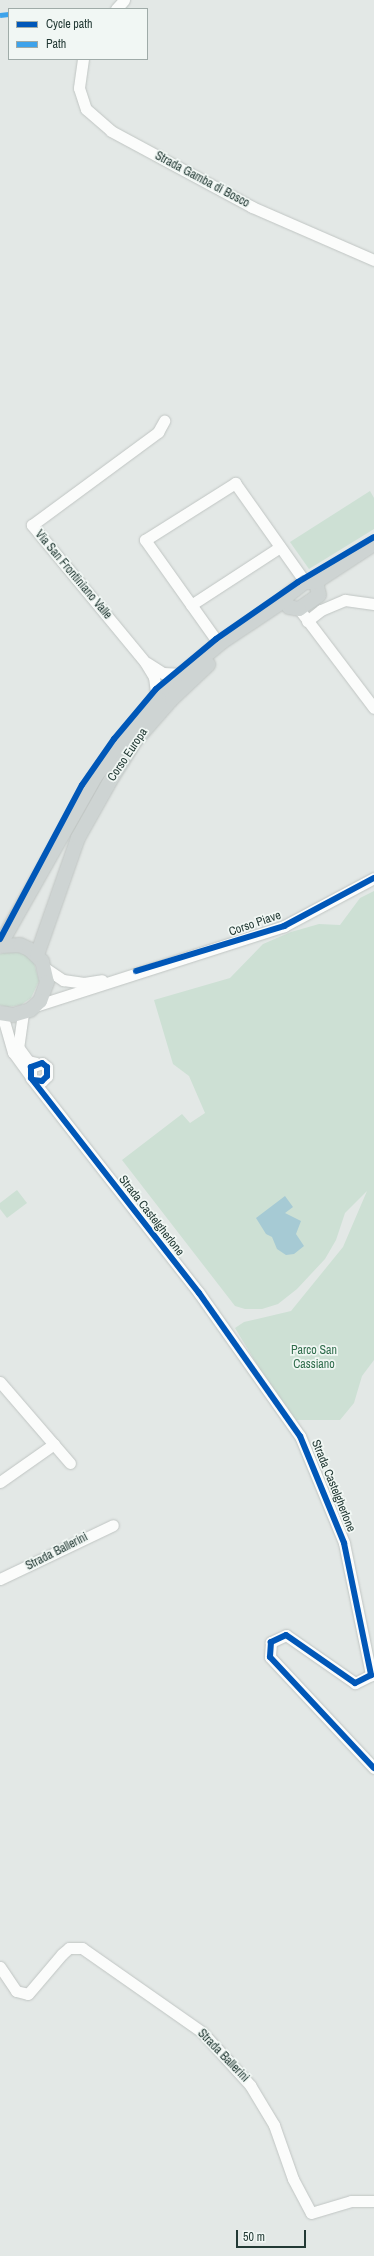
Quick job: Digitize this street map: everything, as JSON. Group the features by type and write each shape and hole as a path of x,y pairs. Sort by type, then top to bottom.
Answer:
{"main road":[{"path":"291,605 314,585 374,544"},
{"path":"291,605 290,592 314,585 374,553"},
{"name":"Corso Europa","path":"0,945 95,777 157,701 183,674 220,644 291,605"},
{"name":"Corso Europa","path":"37,955 78,838 135,741 203,669 291,605"},
{"path":"0,945 20,945 37,955 45,968 46,989 29,1009 1,1013"}],"street":[{"path":"117,8 124,0"},
{"name":"Strada Gamba di Bosco","path":"83,60 79,88 86,109 111,131 252,207 374,260"},
{"name":"Via San Frontiniano Valle","path":"145,662 32,525 158,432 164,421"},
{"path":"220,644 145,540 235,483 280,547 314,585"},
{"path":"191,605 280,547"},
{"path":"307,621 321,610 345,600 374,604"},
{"path":"291,605 307,621 374,708"},
{"path":"145,662 163,673 183,674"},
{"path":"145,662 154,677 157,701"},
{"name":"Corso Piave","path":"116,978 284,926 374,878"},
{"path":"45,968 63,980 84,983 116,978"},
{"path":"36,1078 47,1067 28,1061 18,1047 29,1009 86,991 116,978"},
{"path":"1,1013 13,1052 36,1078"},
{"path":"36,1063 29,1069 36,1078"},
{"name":"Strada Castelgherlone","path":"36,1078 50,1102 203,1299 300,1436 344,1543 371,1675 355,1683 286,1635 271,1642 270,1658 374,1768"},
{"path":"0,1382 70,1463"},
{"path":"0,1482 54,1444"},
{"name":"Strada Ballerini","path":"0,1580 113,1525"},
{"name":"Strada Ballerini","path":"0,1967 16,1992 28,1994 62,1954 69,1948 82,1948 202,2032 250,2085 274,2125 293,2179 311,2213 351,2201 373,2201"}],"green space":[{"path":"370,491 374,498 374,529 309,569 290,542"},
{"name":"Parco San Cassiano","path":"374,891 374,1360 362,1376 354,1403 340,1420 296,1420 276,1396 235,1328 244,1322 291,1311 343,1247 367,1191 345,1213 336,1240 325,1259 297,1289 278,1304 262,1309 245,1309 235,1306 122,1160 182,1114 190,1123 205,1113 189,1076 173,1064 154,1000 230,978 263,944 291,932 319,924 340,925 360,898"},
{"path":"11,951 24,954 34,963 39,981 31,998 21,1005 8,1007 0,1005 0,954"},
{"path":"17,1190 27,1203 7,1218 0,1209 0,1203"}],"water":[{"path":"285,1196 293,1207 285,1213 301,1221 296,1234 304,1246 294,1254 286,1255 277,1249 272,1237 266,1234 256,1218"}],"marked path":[{"path":"0,15 8,14"}],"cycle path":[{"path":"0,939 82,785 114,739 156,689 216,639 298,582 374,537"},
{"path":"136,971 284,926 374,878"},
{"path":"33,1080 42,1081 47,1076 47,1067 42,1063 31,1067 31,1078 199,1293 300,1436 344,1543 371,1675 355,1683 286,1635 271,1642 270,1657 374,1768"}]}
